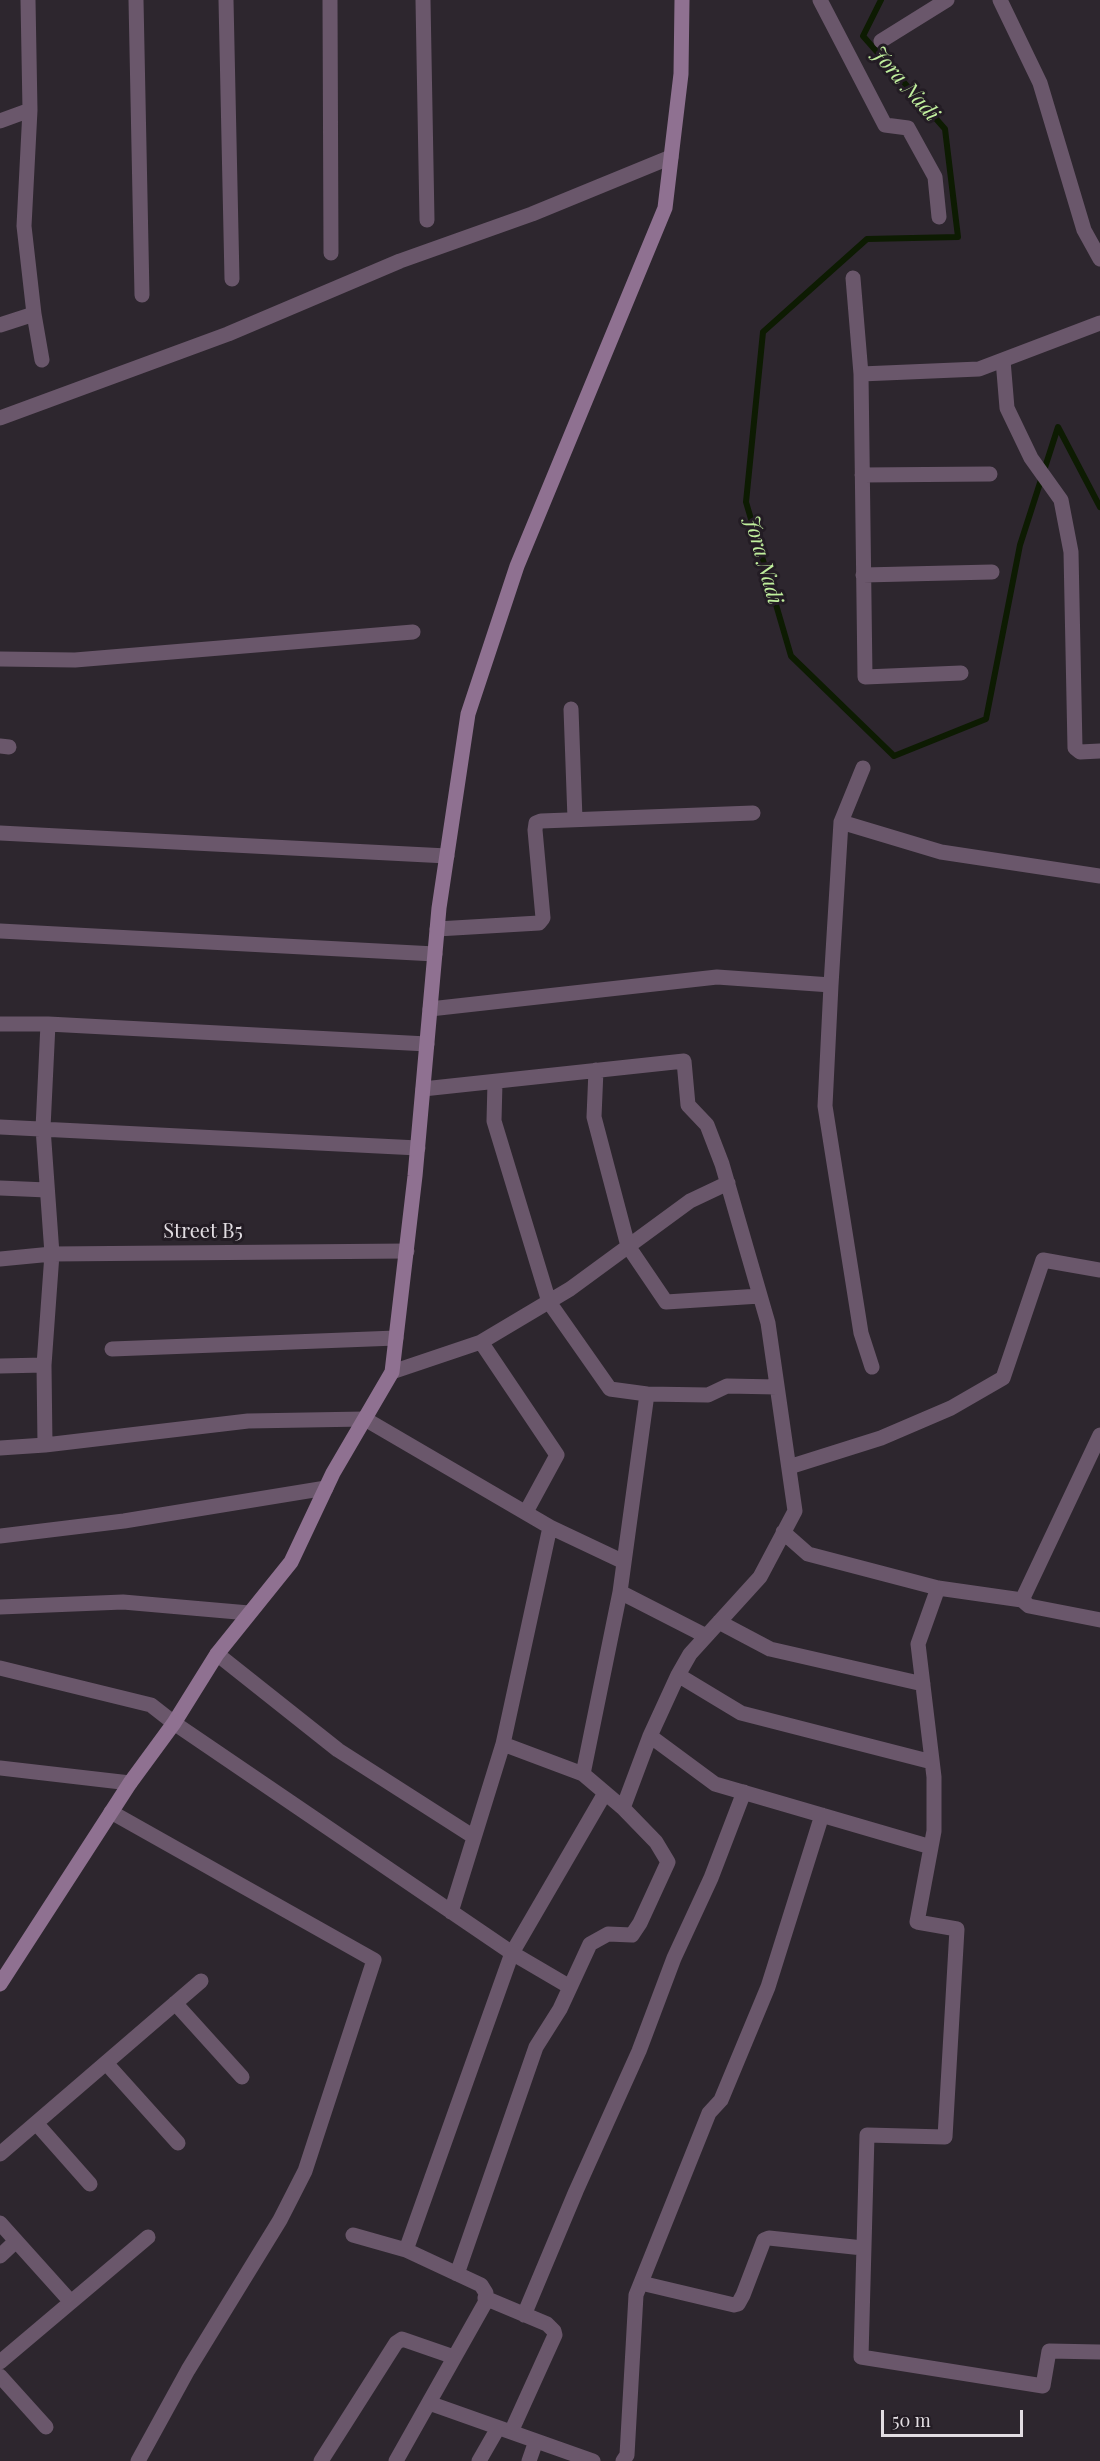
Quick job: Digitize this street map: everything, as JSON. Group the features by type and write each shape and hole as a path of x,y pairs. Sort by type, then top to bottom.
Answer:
{"street":[{"path":"28,0 30,110 24,226 34,314 42,360"},
{"path":"136,0 142,296"},
{"path":"226,0 232,279"},
{"path":"330,0 330,253"},
{"path":"423,0 427,220"},
{"path":"0,1982 130,1783 174,1723 217,1654 291,1562 326,1488 392,1372 407,1251 437,929 468,714 517,566 665,208 681,74 682,0"},
{"path":"820,0 885,125 908,128 935,177 939,217"},
{"path":"880,41 947,0"},
{"path":"1000,0 1040,83 1084,230 1100,259"},
{"path":"0,121 30,110"},
{"path":"0,418 228,334 400,261 532,214 671,157"},
{"path":"853,278 861,374 865,677 961,674"},
{"path":"0,325 34,314"},
{"path":"861,374 980,369 1100,324"},
{"path":"1003,360 1007,408 1016,431 1031,458 1061,500 1071,552 1075,748 1080,752 1100,751"},
{"path":"862,476 990,474"},
{"path":"863,575 992,572"},
{"path":"0,659 75,660 413,632"},
{"path":"571,709 575,819"},
{"path":"863,768 841,822 825,1106 861,1333 872,1367"},
{"path":"437,929 539,923 543,918 536,823 541,821 753,813"},
{"path":"841,822 940,852 1100,876"},
{"path":"0,833 447,856"},
{"path":"0,931 435,954"},
{"path":"430,1009 717,977 831,985"},
{"path":"0,1024 48,1024 427,1044"},
{"path":"45,1445 44,1365 51,1254 43,1128 48,1024"},
{"path":"423,1089 684,1061 688,1105 707,1125 728,1183 768,1323 795,1511 760,1577 690,1654 650,1736 623,1808"},
{"path":"596,1070 594,1117 628,1246 666,1302 760,1296"},
{"path":"495,1082 494,1121 549,1302 610,1389 647,1394 708,1395 727,1386 777,1387"},
{"path":"0,1127 417,1148"},
{"path":"392,1372 481,1342 570,1289 690,1201 728,1183"},
{"path":"0,1188 47,1190"},
{"name":"Street B5","path":"0,1259 51,1254 407,1251"},
{"path":"789,1467 881,1438 951,1408 1003,1378 1043,1260 1100,1270"},
{"path":"112,1349 396,1338"},
{"path":"481,1342 557,1455 526,1512"},
{"path":"0,1366 44,1365"},
{"path":"583,1774 620,1592 647,1394"},
{"path":"0,1448 45,1445 248,1421 365,1419 550,1527 624,1562"},
{"path":"1022,1600 1100,1435"},
{"path":"0,1536 124,1521 326,1488"},
{"path":"451,1912 503,1744 550,1527"},
{"path":"783,1532 808,1554 938,1588 1022,1600 1029,1606 1100,1620"},
{"path":"938,1588 918,1644 932,1762 934,1831 917,1922 957,1929 945,2137 867,2135 861,2357 1043,2386 1049,2351 1100,2352"},
{"path":"620,1592 706,1636"},
{"path":"0,1607 123,1602 249,1612"},
{"path":"719,1622 770,1649 923,1684"},
{"path":"217,1654 338,1750 474,1837"},
{"path":"0,1668 152,1705 174,1723 451,1912 512,1953 570,1987"},
{"path":"678,1675 741,1713 932,1762"},
{"path":"650,1736 715,1784 931,1847"},
{"path":"457,2274 532,2055 560,2009 590,1944 608,1934 632,1935 640,1923 668,1862 656,1842 623,1808 583,1774 503,1744"},
{"path":"0,1768 130,1783"},
{"path":"405,2250 512,1953 605,1792"},
{"path":"524,2315 639,2050 674,1958 711,1878 744,1792"},
{"path":"111,1812 374,1960 305,2171 280,2220 188,2370 138,2461"},
{"path":"623,2461 627,2455 636,2295 709,2113 721,2100 768,1987 822,1815"},
{"path":"0,2154 201,1981"},
{"path":"175,2003 242,2076"},
{"path":"106,2062 178,2143"},
{"path":"36,2123 90,2184"},
{"path":"0,2223 71,2302"},
{"path":"353,2235 405,2250 481,2286 486,2293 486,2298 396,2461"},
{"path":"0,2362 148,2237"},
{"path":"641,2283 734,2305 738,2304 743,2295 764,2240 769,2238 863,2248"},
{"path":"0,2256 16,2241"},
{"path":"479,2461 505,2430 555,2335 547,2324 486,2298"},
{"path":"321,2461 396,2343 402,2339 454,2357"},
{"path":"0,2376 46,2427"},
{"path":"429,2403 593,2461"},
{"path":"529,2461 536,2441"}],"waterway":[{"name":"Jora Nadi","path":"881,0 863,36 945,129 958,237 867,239 763,332 746,502 791,656 894,756 986,719 1020,545 1058,427 1100,507"}]}
